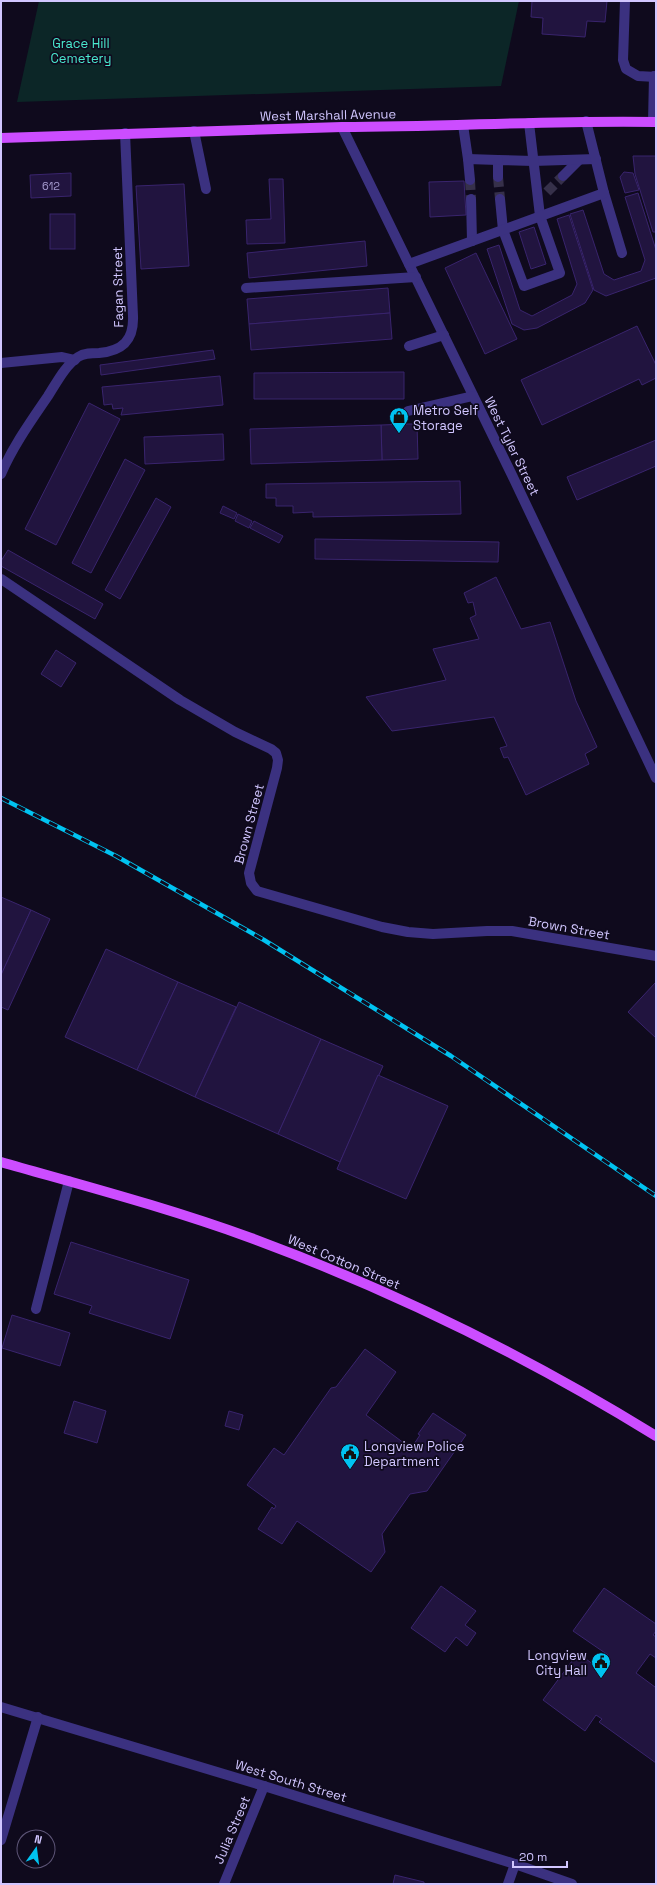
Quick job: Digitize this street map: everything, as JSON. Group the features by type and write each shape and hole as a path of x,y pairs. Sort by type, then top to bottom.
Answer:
{"main road":[{"name":"West Marshall Avenue","path":"1,138 342,127 654,122"},
{"name":"West Cotton Street","path":"1,1162 144,1202 250,1238 372,1287 437,1316 498,1347 578,1390 656,1436"}],"street":[{"path":"625,1 623,60 626,69 638,76 655,76 654,122"},
{"path":"586,122 604,193 622,253"},
{"path":"500,199 503,230 524,286 560,274 540,216 529,123"},
{"path":"463,125 470,180"},
{"name":"West Tyler Street","path":"342,127 444,335 656,778"},
{"path":"194,131 206,189"},
{"name":"Fagan Street","path":"75,360 83,355 110,352 118,349 127,341 132,331 134,316 125,133"},
{"path":"468,160 533,161 596,159"},
{"path":"498,160 498,177"},
{"path":"562,176 579,160"},
{"path":"538,199 547,192"},
{"path":"409,264 604,193"},
{"path":"471,199 472,241"},
{"path":"246,288 416,277"},
{"path":"409,346 444,335"},
{"path":"1,363 62,357 75,360 64,372 30,422 10,454 1,474"},
{"path":"408,411 473,396"},
{"name":"Brown Street","path":"1,579 180,700 235,732 266,746 276,753 278,760 277,768 249,873 251,882 257,892 382,928 433,934 512,931 656,956"},
{"path":"36,1309 69,1181"},
{"name":"West South Street","path":"1,1706 515,1864 572,1884"},
{"path":"1,1840 38,1717"},
{"name":"Julia Street","path":"224,1884 264,1786"},
{"path":"508,1884 515,1864"}],"green space":[{"name":"Grace Hill Cemetery","path":"39,1 519,1 501,86 17,102"}],"building":[{"path":"532,1 607,1 605,22 587,21 585,37 542,34 543,18 531,17"},
{"path":"633,156 656,156 656,232 653,232 635,174"},
{"path":"624,172 633,173 639,190 625,193 620,177"},
{"path":"71,173 71,196 31,198 30,175"},
{"path":"269,179 283,179 285,243 247,244 246,220 271,219"},
{"path":"464,181 466,215 430,217 429,182"},
{"path":"184,184 189,266 141,269 136,186"},
{"path":"638,193 656,250 656,278 606,296 594,290 570,214 583,210 604,274 614,280 641,271 645,260 625,197"},
{"path":"50,214 75,214 75,249 50,249"},
{"path":"569,215 593,290 585,303 537,328 524,330 512,324 487,249 499,245 520,310 532,316 572,295 577,284 557,219"},
{"path":"534,227 546,264 531,269 519,232"},
{"path":"365,241 367,266 249,278 247,253"},
{"path":"476,253 517,339 485,354 445,268"},
{"path":"388,288 390,313 249,324 247,299"},
{"path":"390,313 392,339 251,350 249,324"},
{"path":"637,326 656,365 656,378 642,385 639,379 542,425 521,380"},
{"path":"213,350 215,359 101,375 100,365"},
{"path":"404,372 404,399 254,399 254,373"},
{"path":"220,376 223,405 121,415 123,408 113,409 112,404 104,405 102,387"},
{"path":"89,403 120,419 56,545 25,529"},
{"name":"Metro Self Storage","path":"417,424 418,459 382,460 381,425"},
{"path":"381,425 382,460 251,464 250,429"},
{"path":"223,434 224,460 145,464 144,437"},
{"path":"656,440 656,466 577,500 567,477"},
{"path":"125,459 145,470 91,573 72,563"},
{"path":"460,481 461,514 313,517 313,512 293,513 293,506 276,506 276,498 266,498 266,484"},
{"path":"156,498 171,507 120,599 105,590"},
{"path":"223,506 237,513 234,519 220,513"},
{"path":"238,514 252,521 249,528 235,521"},
{"path":"254,521 283,536 279,543 250,528"},
{"path":"315,539 499,542 498,562 315,559"},
{"path":"8,550 103,604 95,619 1,566 1,561"},
{"path":"496,577 521,629 550,622 576,701 597,747 585,754 589,764 526,795 508,757 504,758 500,748 507,746 494,717 392,731 366,697 446,680 433,649 479,639 470,618 476,615 473,602 468,603 464,593"},
{"path":"56,650 76,663 61,687 41,674"},
{"path":"1,897 31,910 1,975"},
{"path":"31,910 50,919 8,1010 1,1007 1,975"},
{"path":"106,949 178,982 137,1070 65,1037"},
{"path":"178,982 236,1007 195,1097 137,1070"},
{"path":"656,982 656,1038 628,1012"},
{"path":"239,1002 321,1039 278,1134 195,1097"},
{"path":"321,1039 383,1066 340,1162 278,1134"},
{"path":"378,1075 448,1106 406,1199 337,1169"},
{"path":"71,1242 189,1280 170,1339 89,1313 92,1306 54,1294"},
{"path":"12,1315 70,1333 60,1366 2,1348"},
{"name":"Longview Police Department","path":"365,1349 396,1372 366,1415 416,1452 414,1444 420,1435 418,1434 433,1413 466,1435 427,1491 410,1494 382,1534 385,1552 371,1572 297,1521 282,1544 258,1529 272,1507 274,1509 276,1506 247,1485 274,1448 284,1455 331,1388 336,1387"},
{"path":"74,1401 106,1411 97,1443 64,1433"},
{"path":"229,1411 243,1415 239,1430 225,1426"},
{"path":"441,1586 476,1611 465,1625 476,1633 467,1646 456,1637 445,1652 411,1628"},
{"name":"Longview City Hall","path":"604,1588 656,1624 656,1631 653,1635 656,1637 656,1658 650,1654 636,1673 655,1687 656,1685 656,1763 599,1722 602,1719 596,1715 585,1731 543,1700 578,1653 598,1668 608,1655 573,1631"},
{"path":"395,1875 424,1882 424,1884 393,1884"}],"tunnel":[{"path":"547,192 563,176"},
{"path":"498,177 500,199"},
{"path":"470,180 471,199"}],"railway":[{"path":"1,798 116,856 264,940 451,1056 656,1196"}],"place":[{"name":"Metro Self Storage","path":"399,434"},
{"name":"Longview Police Department","path":"350,1470"},
{"name":"Longview City Hall","path":"601,1679"}]}
